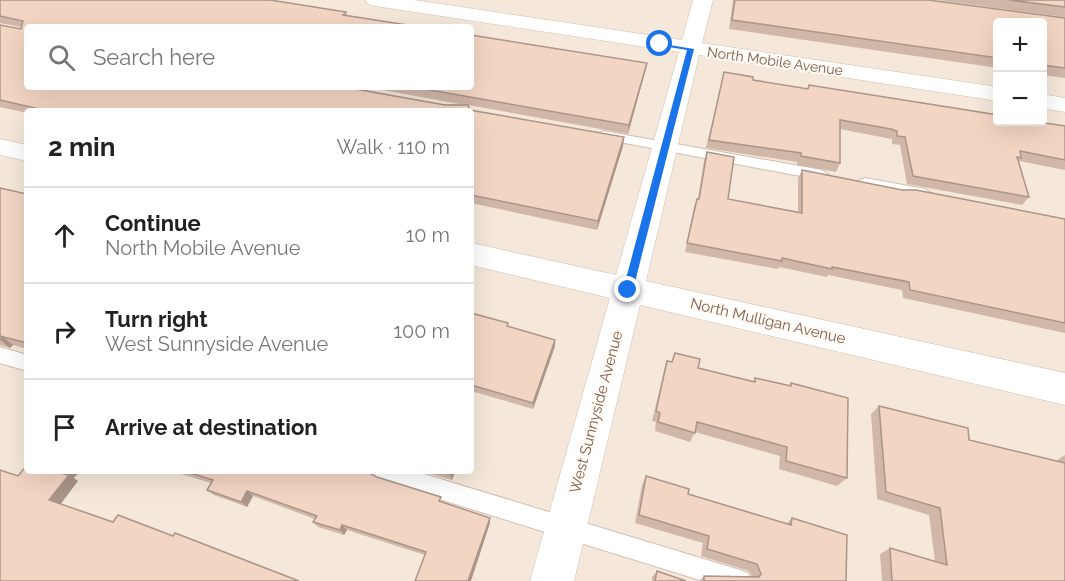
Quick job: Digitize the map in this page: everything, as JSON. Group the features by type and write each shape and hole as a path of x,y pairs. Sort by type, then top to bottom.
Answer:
{"street":[{"name":"North Mobile Avenue","path":"375,0 993,93"},
{"name":"West Sunnyside Avenue","path":"552,581 703,0"},
{"path":"1047,102 1065,105"},
{"path":"0,147 24,152"},
{"name":"North Mulligan Avenue","path":"474,255 1065,389"}],"lane":[{"path":"584,132 834,177"},
{"path":"857,182 938,196"},
{"path":"0,355 24,362"},
{"path":"391,474 740,581"}],"shaded area":[{"path":"0,0 1065,0 1065,581 0,581"}],"building":[{"path":"0,0 270,0 346,12 343,15 401,24 24,24 24,90 361,90 445,105 468,105 469,108 35,108 0,100 0,25 21,29 23,21 0,16"},
{"path":"735,0 928,0 1065,18 1065,68 1047,66 1047,18 993,18 993,57 732,20"},
{"path":"1009,0 1065,0 1065,7"},
{"path":"474,35 647,63 629,125 430,90 474,90"},
{"path":"724,72 753,77 753,80 808,89 809,85 993,114 993,126 1047,126 1047,123 1065,126 1065,160 1020,151 1021,158 1017,157 1029,197 913,176 905,137 897,136 897,131 891,129 840,120 840,163 801,156 801,153 709,140"},
{"path":"474,111 624,137 598,221 474,196"},
{"path":"707,152 734,157 728,199 802,213 802,170 1065,219 1065,323 910,290 909,282 687,243 697,199 699,199"},
{"path":"0,188 24,193 24,342 0,336"},
{"path":"474,314 555,340 533,403 474,386"},
{"path":"675,353 700,359 698,368 755,382 755,378 791,386 791,383 848,398 847,478 786,461 787,447 697,422 695,433 658,422 660,413 656,411 667,361 672,362"},
{"path":"879,406 968,428 969,440 1065,463 1065,581 892,581 890,548 947,565 940,508 886,492"},
{"path":"24,469 24,474 69,475 49,500 113,522 118,515 173,536 175,533 299,581 0,581 0,470 18,476"},
{"path":"194,474 371,474 441,497 439,501 490,518 468,581 415,581 426,552 342,525 340,530 313,522 317,516 247,491 241,502 207,490 213,480"},
{"path":"646,476 689,489 688,494 791,525 792,518 847,535 846,581 704,581 704,576 759,577 761,574 757,564 707,549 709,536 639,515"},
{"path":"657,571 686,581 655,581"}],"route":[{"path":"628,290 691,49 660,44"}]}
